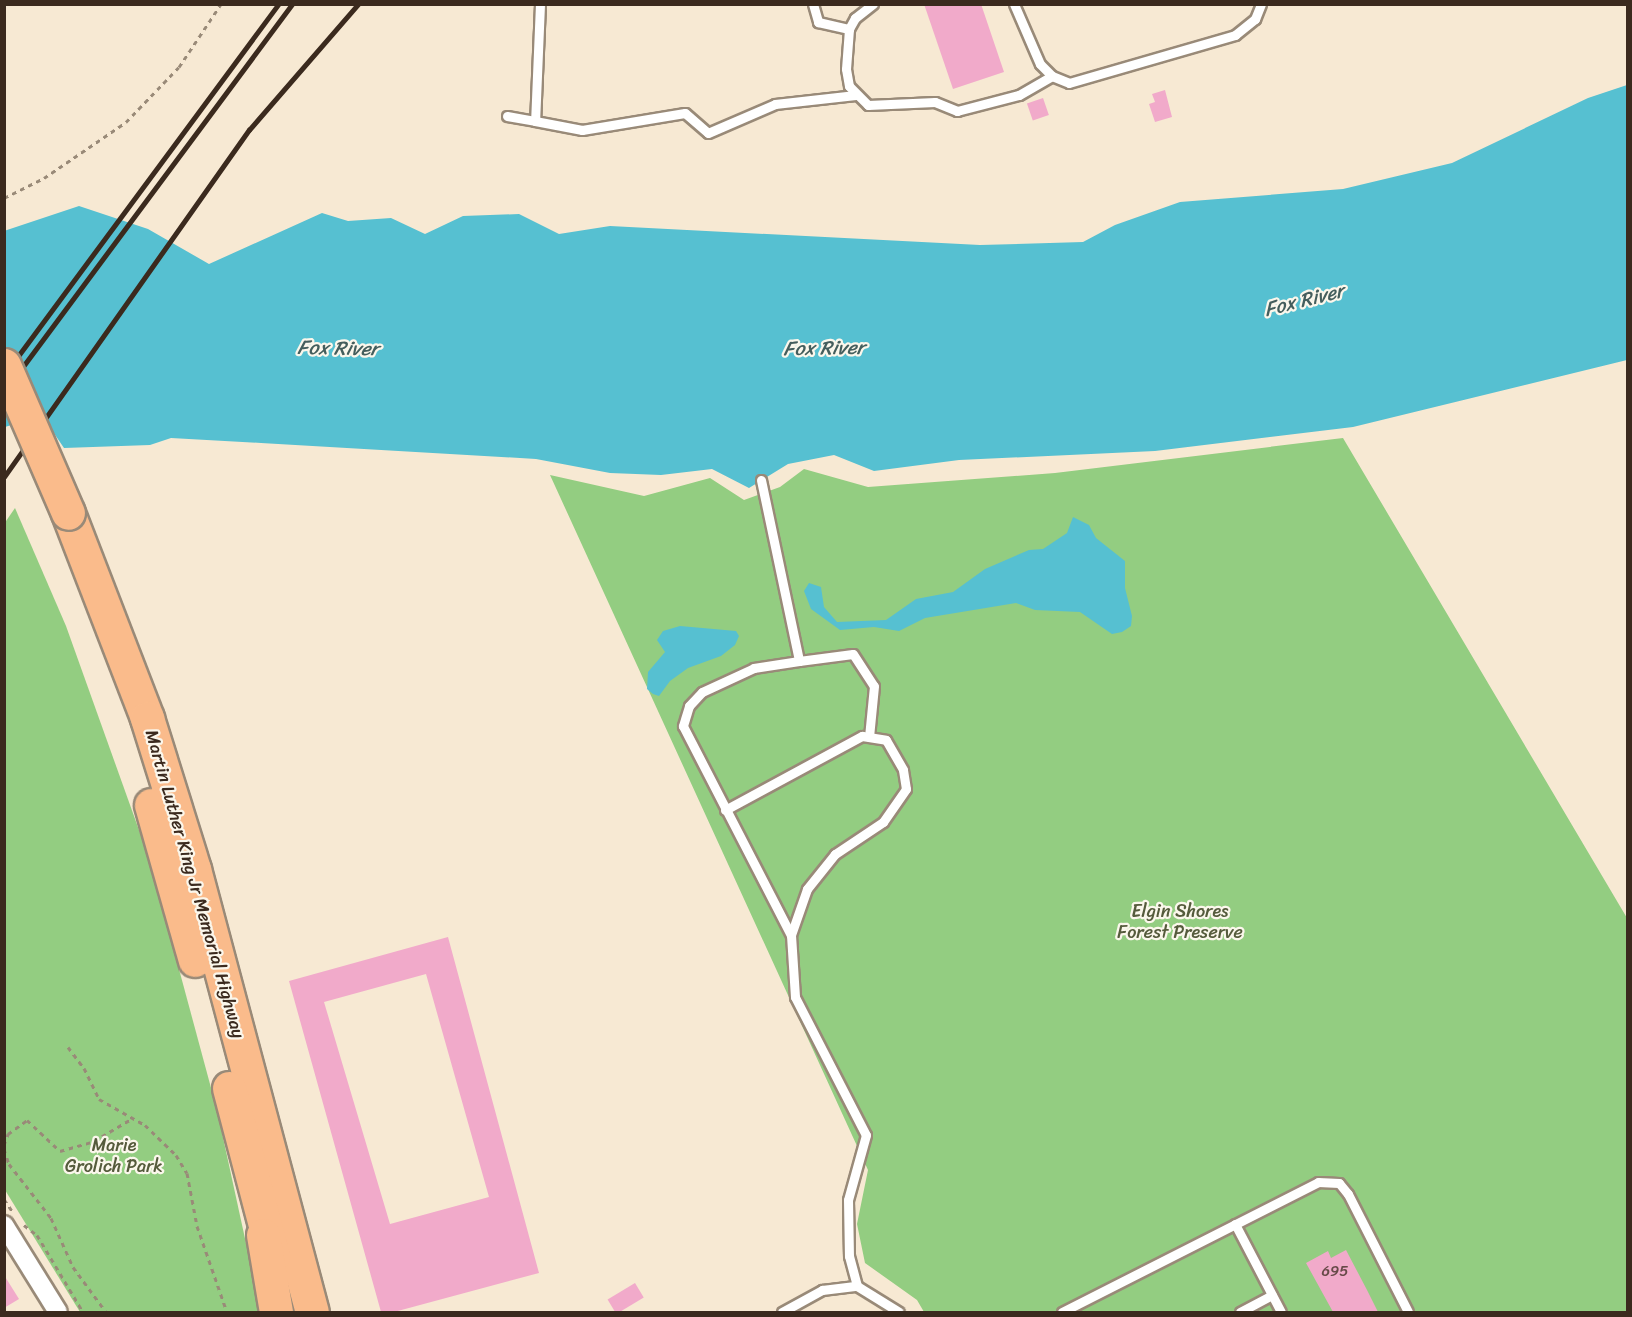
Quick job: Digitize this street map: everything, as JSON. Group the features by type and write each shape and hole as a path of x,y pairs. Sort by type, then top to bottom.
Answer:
{"highway":[{"name":"Martin Luther King Jr Memorial Highway","path":"4,365 59,518 146,787 289,1312"},
{"name":"Martin Luther King Jr Memorial Highway","path":"4,422 59,518 150,729 194,869 312,1312"},
{"path":"269,1148 324,1312"},
{"path":"254,1183 276,1312"}],"street":[{"path":"4,1225 58,1312"}],"lane":[{"path":"536,120 540,4"},
{"path":"813,4 818,22 849,29"},
{"path":"873,4 855,18 849,29 846,69 855,95 868,105 935,102 957,111 1019,95 1052,76"},
{"path":"1014,4 1040,64 1052,76 1069,83 1199,48 1235,35 1255,19 1261,4"},
{"path":"507,117 536,120 582,130 686,113 708,133 775,104 855,95"},
{"path":"761,480 799,661"},
{"path":"791,935 683,726 689,706 702,692 754,668 853,654 874,686 869,737"},
{"path":"725,810 847,742 869,737 886,740 903,770 906,789 883,822 835,854 807,889 791,935 795,997 866,1135 848,1200 849,1256 857,1286"},
{"path":"1068,1311 1318,1182 1339,1183 1348,1194 1408,1312"},
{"path":"1235,1224 1281,1312"},
{"path":"782,1312 822,1290 857,1286 899,1312"},
{"path":"1240,1312 1272,1295"}],"path":[{"path":"4,198 44,178 126,122 179,67 221,4"},
{"path":"68,1047 84,1068 99,1099 163,1138 187,1173 197,1226 227,1312"},
{"path":"106,1312 73,1267 51,1218 9,1164 4,1147 8,1134 27,1119 60,1151 94,1141 133,1118"},
{"path":"4,1199 18,1220 37,1235 83,1312"}],"green space":[{"name":"Elgin Shores Forest Preserve","path":"1343,438 1627,918 1627,1312 924,1312 917,1300 865,1263 857,1224 868,1170 550,475 644,496 710,478 744,500 780,487 804,469 868,487 1055,473"},
{"name":"Marie Grolich Park","path":"15,508 66,626 149,858 217,1110 261,1312 80,1312 5,1190 4,524"}],"water":[{"name":"Fox River","path":"1627,85 1627,360 1353,427 1155,451 959,460 874,471 834,455 788,464 749,488 712,469 661,475 610,473 536,459 171,438 150,445 64,448 47,423 34,418 5,427 4,231 79,206 148,229 209,264 322,213 348,221 391,218 425,234 463,216 519,214 559,234 610,226 980,245 1083,242 1115,225 1180,202 1343,189 1452,163 1588,98"},
{"path":"1073,517 1089,525 1096,538 1125,561 1125,588 1132,616 1131,626 1122,632 1112,634 1080,612 1035,610 1016,603 925,618 899,631 874,627 840,630 811,609 804,591 809,583 821,587 824,607 837,622 886,620 916,599 953,592 985,569 1029,550 1043,549 1067,533"},
{"path":"680,626 736,631 739,636 735,645 721,656 688,668 670,681 659,696 653,694 647,689 648,672 665,652 657,640 663,631"}],"building":[{"path":"924,4 981,4 1004,72 953,89"},
{"path":"1165,90 1172,117 1155,122 1149,104 1155,102 1152,94"},
{"path":"1043,98 1049,115 1033,121 1027,104"},
{"path":"448,937 539,1273 394,1312 381,1312 289,981","holes":["426,974 489,1197 390,1224 324,1002"]},
{"path":"1346,1250 1378,1312 1333,1312 1306,1263 1328,1251 1331,1258"},
{"path":"4,1275 19,1299 4,1308"},
{"path":"635,1283 644,1298 620,1312 615,1312 608,1299"}],"railway":[{"path":"4,375 279,4"},
{"path":"4,392 292,4"},
{"path":"4,477 249,130 358,4"}]}
